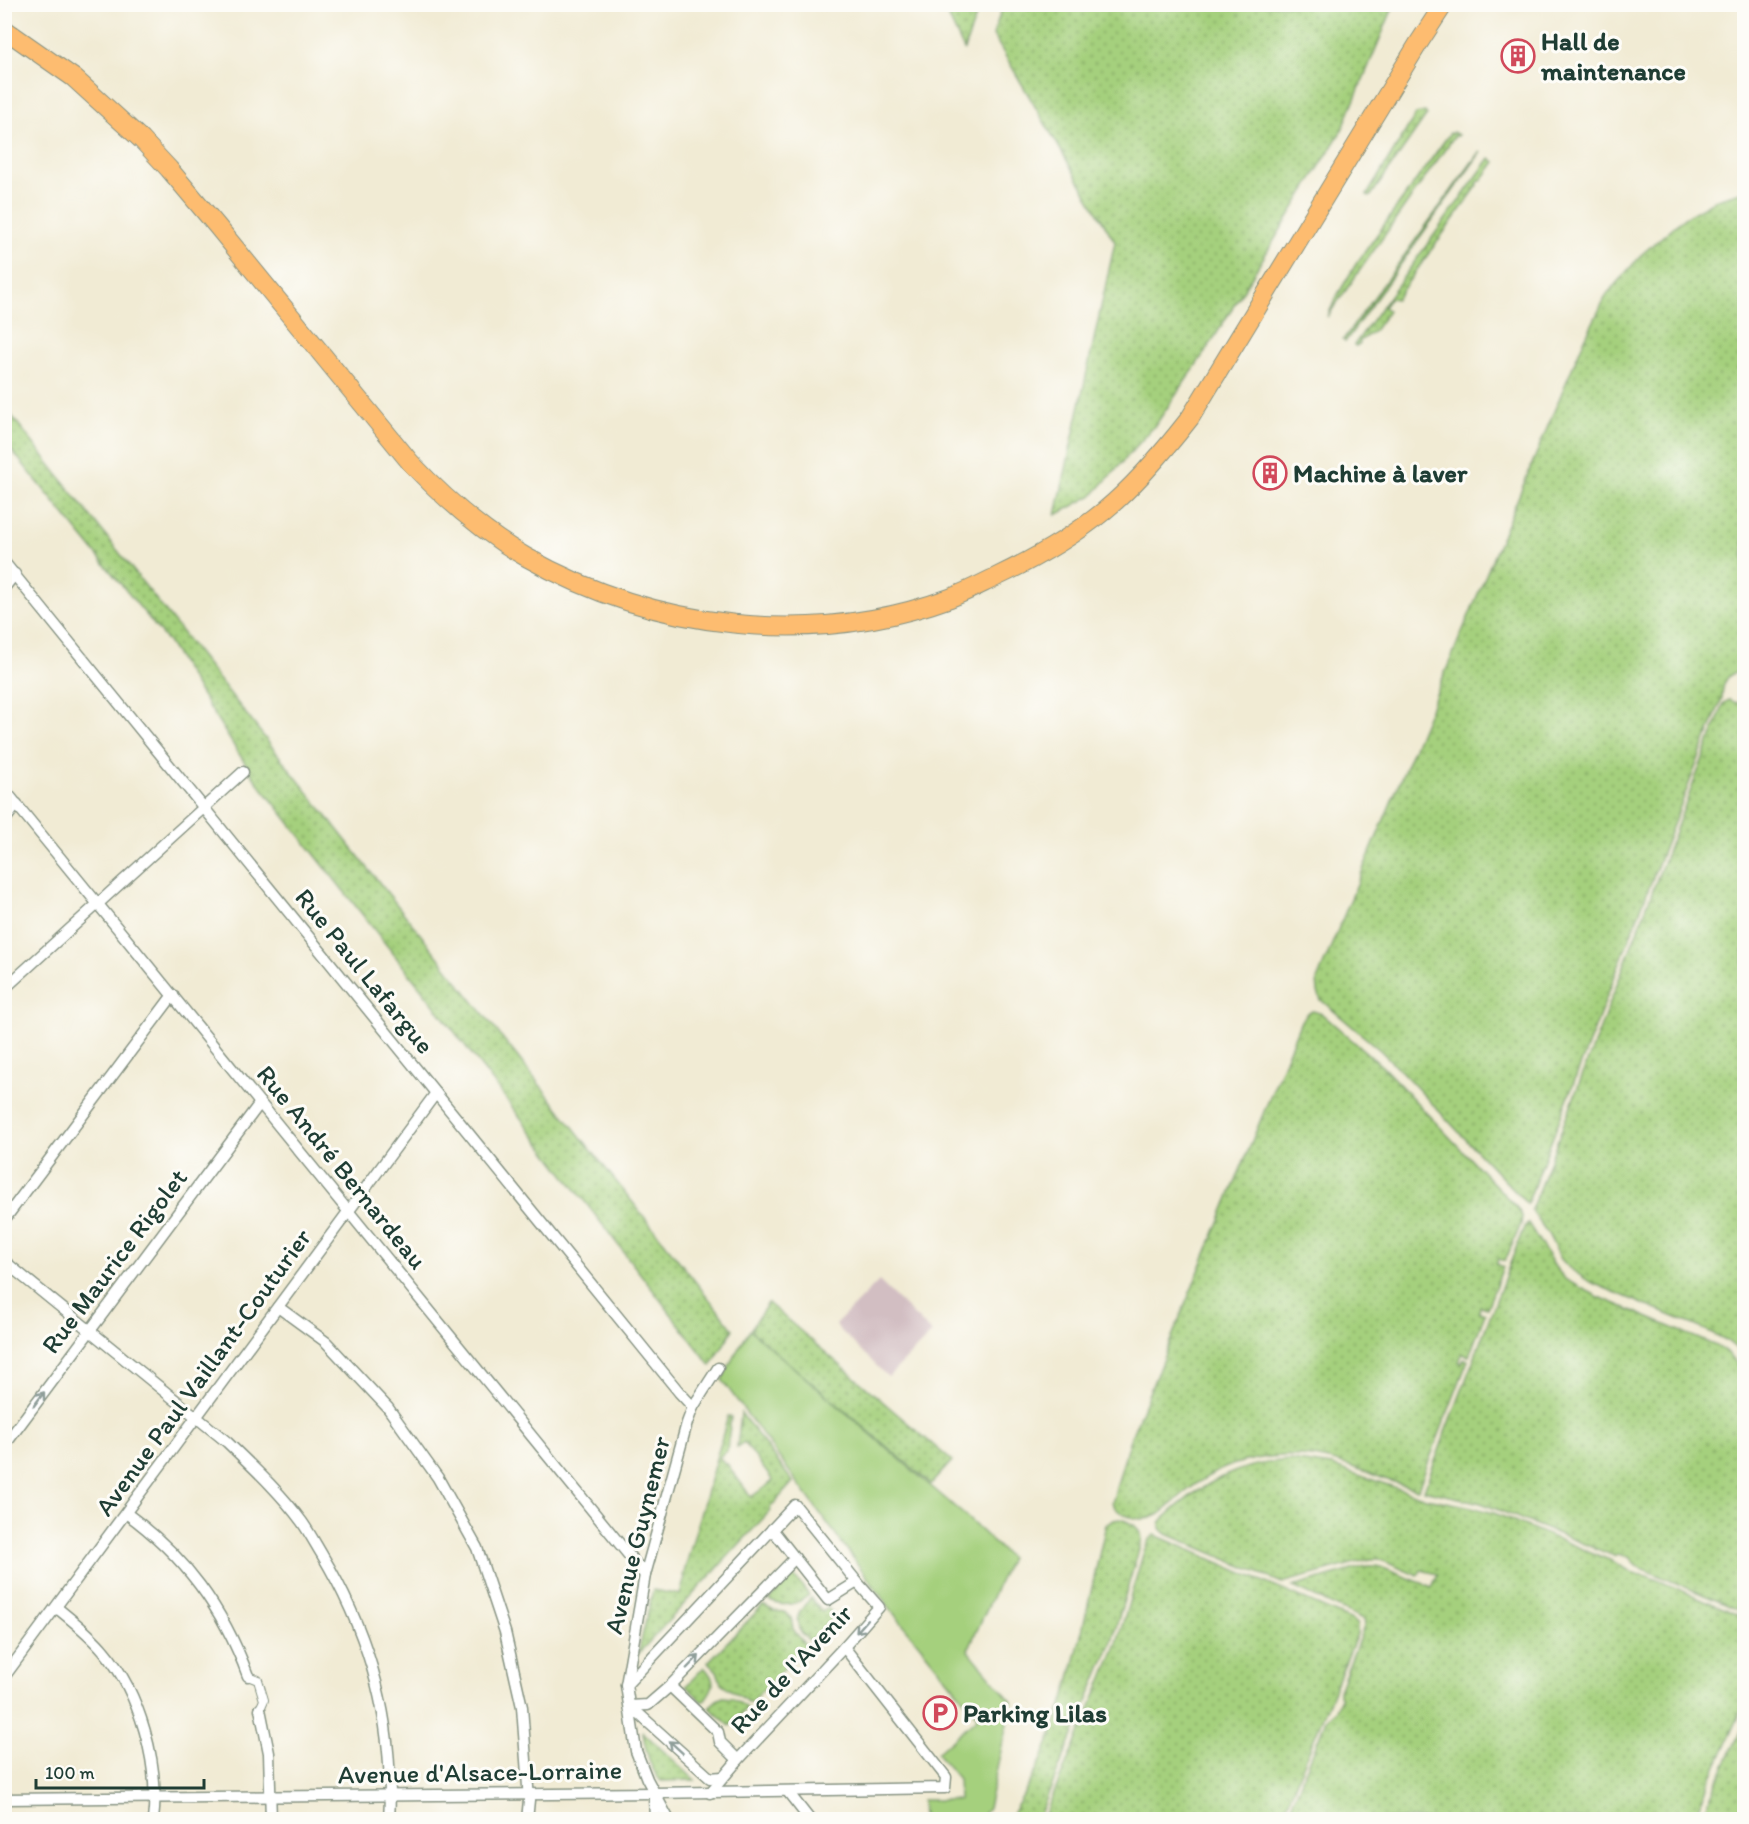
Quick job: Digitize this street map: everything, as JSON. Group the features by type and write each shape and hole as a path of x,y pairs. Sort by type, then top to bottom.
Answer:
{"main road":[{"path":"4,29 74,78 142,140 190,194 410,462 433,486 483,528 534,561 623,600 669,614 713,622 792,627 837,624 891,615 951,598 1029,561 1105,511 1163,453 1190,418 1444,4"}],"street":[{"name":"Rue Paul Lafargue","path":"4,562 693,1407"},
{"path":"4,588 15,574"},
{"path":"5,988 243,772"},
{"name":"Rue André Bernardeau","path":"4,789 645,1575"},
{"path":"4,821 17,804"},
{"path":"4,1220 173,995"},
{"name":"Avenue Paul Vaillant-Couturier","path":"4,1677 436,1093"},
{"name":"Rue Maurice Rigolet","path":"4,1446 260,1103"},
{"path":"4,1261 227,1442 259,1473 302,1522 335,1576 362,1634 383,1708 389,1763 389,1820"},
{"path":"279,1307 326,1342 388,1408 438,1478 477,1548 505,1632 522,1707 528,1820"},
{"name":"Avenue Guynemer","path":"669,1820 654,1793 636,1751 626,1685 645,1575 693,1407 718,1368"},
{"name":"Rue de l'Avenir","path":"626,1685 795,1505 879,1607 722,1777 710,1793"},
{"path":"126,1513 159,1539 193,1576 222,1616 238,1648 248,1676 258,1680 264,1700 260,1710 269,1753 271,1820"},
{"name":"Rue de l'Avenir","path":"772,1529 828,1600 857,1582"},
{"path":"630,1706 648,1705 670,1686 795,1558"},
{"path":"57,1608 105,1651 125,1683 141,1719 150,1751 154,1798 153,1820"},
{"name":"Avenue d'Alsace-Lorraine","path":"4,1799 710,1793 945,1788 946,1777 844,1647"},
{"name":"Rue de l'Avenir","path":"670,1686 718,1732 720,1743 738,1760"},
{"path":"630,1706 710,1778 722,1777"},
{"path":"788,1792 810,1820"},
{"path":"654,1793 655,1820"}],"shaded area":[{"path":"879,1281 932,1333 888,1377 835,1325"}],"green space":[{"path":"943,5 980,5 964,50"},
{"path":"1003,5 1394,5 1342,130 1209,346 1157,423 1093,495 1056,515 1115,242 993,35"},
{"path":"1425,112 1427,115 1370,197 1367,195 1416,114"},
{"path":"1450,133 1458,135 1453,138 1327,317 1356,264"},
{"path":"1481,152 1345,342 1343,340"},
{"path":"1490,158 1495,162 1396,299 1390,298 1384,307 1388,311 1374,331 1356,346 1354,345"},
{"path":"1744,191 1744,675 1734,673 1725,683 1722,698 1527,1204 1381,1051 1321,1000 1317,980 1581,347 1607,294 1642,254 1684,218 1717,199"},
{"path":"4,406 733,1329 711,1366 434,1005 255,779 168,642 5,442"},
{"path":"1729,700 1737,703 1744,701 1744,1355 1726,1340 1708,1331 1590,1282 1569,1268 1531,1210 1724,703"},
{"path":"1313,1011 1322,1014 1383,1067 1517,1208 1522,1216 1521,1224 1505,1261 1498,1259 1496,1264 1503,1267 1487,1308 1480,1306 1479,1312 1485,1314 1469,1356 1462,1354 1459,1362 1462,1363 1464,1359 1468,1360 1418,1489 1327,1459 1299,1456 1258,1458 1219,1470 1189,1489 1156,1516 1138,1519 1125,1515 1112,1503 1129,1442 1301,1021"},
{"path":"1528,1223 1555,1267 1566,1280 1599,1297 1716,1346 1725,1351 1744,1370 1744,1612 1636,1566 1629,1557 1618,1554 1614,1556 1481,1503 1424,1490 1524,1227"},
{"path":"768,1303 952,1461 931,1484 750,1330"},
{"path":"750,1330 962,1513 1010,1558 968,1650 1012,1702 988,1808 980,1819 923,1819 922,1800 959,1800 958,1779 937,1753 978,1717 895,1615 722,1380"},
{"path":"741,1413 793,1482 770,1508 770,1511 638,1654 653,1590 680,1595 685,1577 683,1576 728,1416 731,1417 727,1451 719,1457 727,1464 751,1497 773,1481 744,1442 737,1447"},
{"path":"1290,1460 1332,1466 1426,1498 1494,1513 1612,1561 1635,1574 1648,1576 1744,1617 1744,1705 1693,1819 1286,1819 1326,1720 1335,1711 1341,1698 1339,1691 1365,1624 1364,1620 1357,1616 1293,1587 1366,1566 1378,1566 1432,1587 1438,1574 1421,1570 1418,1576 1379,1559 1370,1559 1282,1583 1167,1534 1160,1528 1163,1519 1177,1506 1221,1477 1253,1466"},
{"path":"1121,1519 1137,1528 1142,1539 1111,1644 1038,1819 1009,1819 1040,1762 1059,1716 1081,1635 1106,1525 1113,1520"},
{"path":"1155,1535 1352,1620 1357,1625 1357,1634 1281,1819 1043,1819 1117,1643 1144,1551 1149,1540"},
{"path":"793,1575 809,1595 789,1604 779,1604 769,1600"},
{"path":"811,1598 822,1612 828,1608 834,1616 810,1642 800,1630 797,1620 801,1610"},
{"path":"763,1605 774,1611 785,1612 791,1618 793,1629 806,1646 750,1703 721,1683 717,1671 708,1662"},
{"path":"704,1667 711,1676 713,1684 703,1702 686,1686"},
{"path":"723,1697 732,1698 747,1708 730,1726 709,1707"},
{"path":"1744,1723 1744,1819 1701,1819"},
{"path":"643,1732 695,1780 661,1781 651,1765"}],"place":[{"name":"Hall de maintenance","path":"1518,56"},
{"name":"Machine à laver","path":"1270,473"},
{"name":"Parking Lilas","path":"940,1713"}]}
